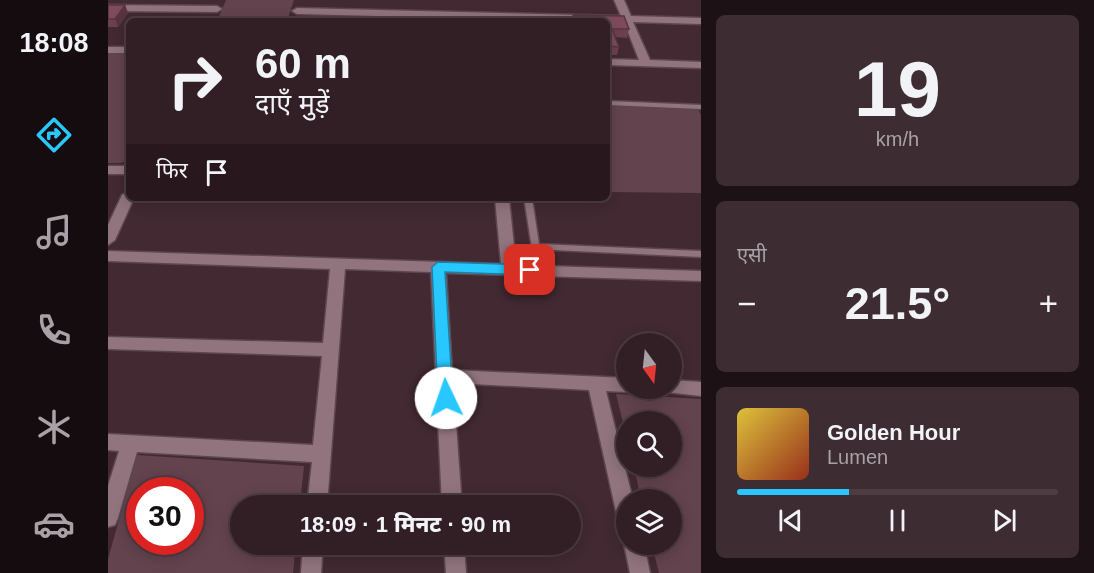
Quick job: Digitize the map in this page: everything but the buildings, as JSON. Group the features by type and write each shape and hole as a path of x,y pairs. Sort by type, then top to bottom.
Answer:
{"street":[{"path":"300,0 296,16 517,18"},
{"path":"620,0 646,63"},
{"path":"108,8 219,5"},
{"path":"610,19 701,21"},
{"path":"108,50 126,50"},
{"path":"610,62 701,65"},
{"path":"108,170 126,170"},
{"path":"108,240 126,201"},
{"path":"502,201 509,269"},
{"path":"108,256 701,276"},
{"path":"318,495 338,263"},
{"path":"438,267 451,495"},
{"path":"108,343 331,350"},
{"path":"444,376 616,385"},
{"path":"596,384 621,489"},
{"path":"682,388 701,389"},
{"path":"108,442 321,454"},
{"path":"108,518 130,444"},
{"path":"311,573 312,555"},
{"path":"455,555 456,573"},
{"path":"636,555 640,573"}],"lane":[{"path":"610,103 701,106"},
{"path":"528,201 535,247 701,254"}],"shaded area":[{"path":"226,0 294,0 288,18 218,18"},
{"path":"108,54 126,54 126,161 108,163"},
{"path":"610,106 698,109 701,115 701,193 610,192"},
{"path":"617,399 701,399 701,573 659,573 654,555 682,555 682,489 639,489 636,477 682,477 682,411 620,411"},
{"path":"137,455 304,466 301,495 230,495 230,555 295,555 293,573 108,573 108,559 126,494 126,555 204,555 204,477 131,477"}],"route":[{"path":"446,398 438,267 530,270"}]}
